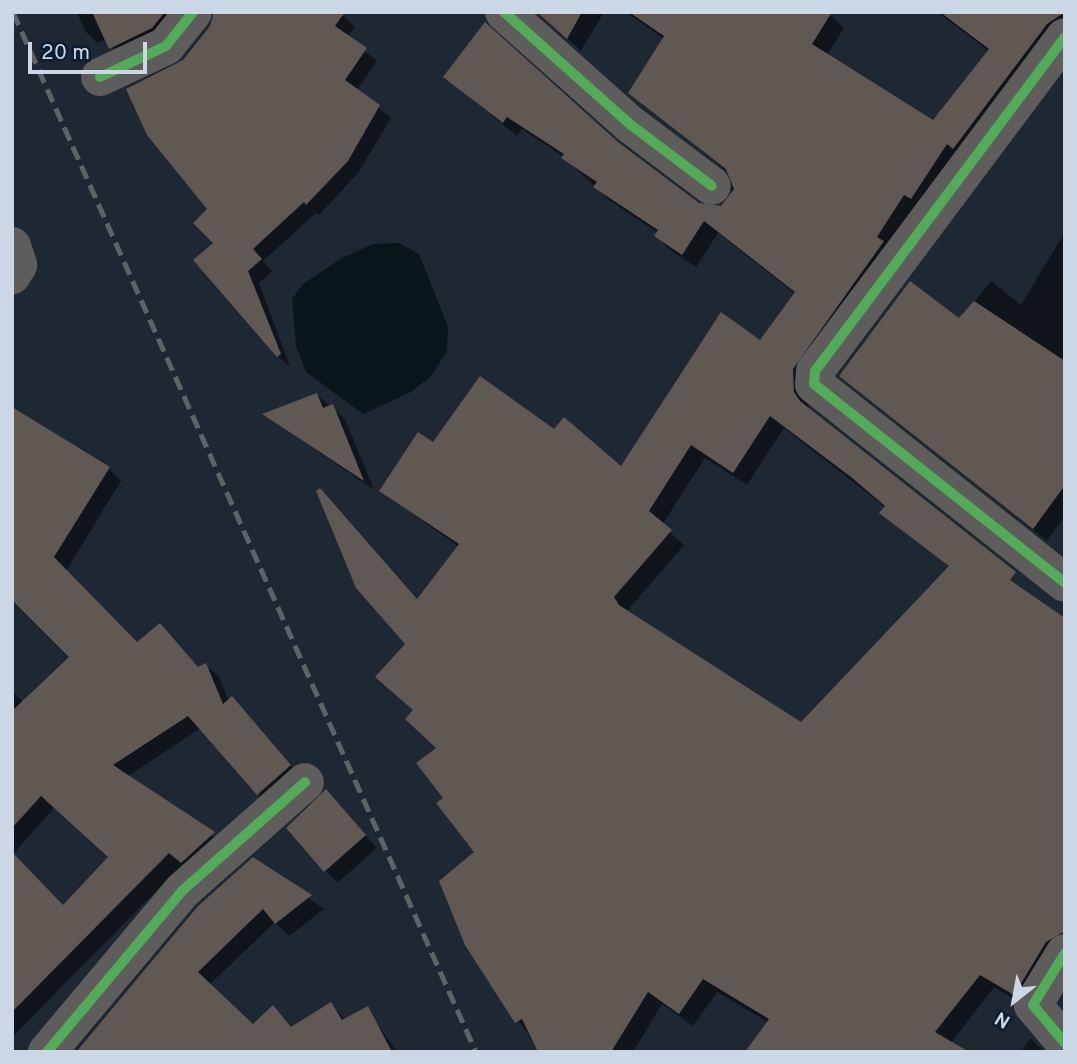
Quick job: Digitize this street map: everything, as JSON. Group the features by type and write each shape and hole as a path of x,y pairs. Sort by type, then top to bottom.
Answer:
{"street":[{"path":"100,76 166,46 193,12"},
{"path":"504,12 631,125 712,186"},
{"path":"1065,37 815,371 814,384 1065,583"},
{"path":"12,246 18,265 12,275"},
{"path":"47,1052 182,891 305,782"},
{"path":"1065,953 1033,1005 1065,1043"}],"shaded area":[{"path":"399,243 419,254 448,327 447,351 431,376 411,392 363,414 306,372 296,346 292,299 303,284 342,258 373,244"}],"building":[{"path":"92,12 165,12 152,28 109,49"},
{"path":"214,12 345,12 335,26 367,48 345,80 380,105 348,161 306,205 304,202 253,249 262,259 248,271 281,354 277,357 193,260 213,243 193,223 207,209 147,135 126,89 183,60 210,26"},
{"path":"537,12 582,12 567,39"},
{"path":"629,12 832,12 812,44 933,120 989,49 940,12 1065,12 1047,24 953,149 947,144 911,199 904,195 877,237 884,241 793,369 794,392 800,401 1016,572 1010,580 1065,618 1065,931 1046,942 1014,995 980,975 935,1032 969,1052 745,1052 769,1019 703,979 679,1014 648,992 611,1052 538,1052 522,1019 515,1023 465,945 439,881 474,852 436,803 443,798 416,763 436,748 405,719 413,710 375,677 405,644 356,588 316,491 320,488 417,599 459,544 379,491 418,432 433,442 480,376 554,429 564,417 621,466 721,312 760,340 795,292 704,221 682,255 654,236 658,230 593,187 597,182 561,158 564,154 507,117 503,123 443,77 485,22 618,142 699,203 721,206 734,189 726,169 628,93 664,36","holes":["770,416 885,506 879,513 949,566 801,722 619,605 614,597 672,530 649,511 691,445 733,473"]},
{"path":"910,281 959,318 974,301 1065,361 1065,485 1033,529 839,376"},
{"path":"317,393 323,408 333,404 364,481 262,414"},
{"path":"12,407 110,467 54,557 137,642 160,623 198,667 206,663 223,704 232,696 291,765 257,795 188,716 113,765 215,832 181,863 169,853 12,1012 12,852 63,905 108,857 41,796 12,828 12,711 69,657 12,600"},
{"path":"326,789 366,835 324,872 286,828"},
{"path":"253,857 312,895 275,924 263,909 198,972 253,1024 273,1005 291,1027 331,1002 342,1020 368,1006 392,1052 76,1052 198,906"}],"railway":[{"path":"13,12 476,1052"}],"cycle path":[{"path":"100,77 166,46 193,12"},
{"path":"504,12 631,125 712,186"},
{"path":"1065,37 815,371 814,384 1065,583"},
{"path":"47,1052 182,891 305,782"},
{"path":"1065,953 1033,1005 1065,1043"}]}
